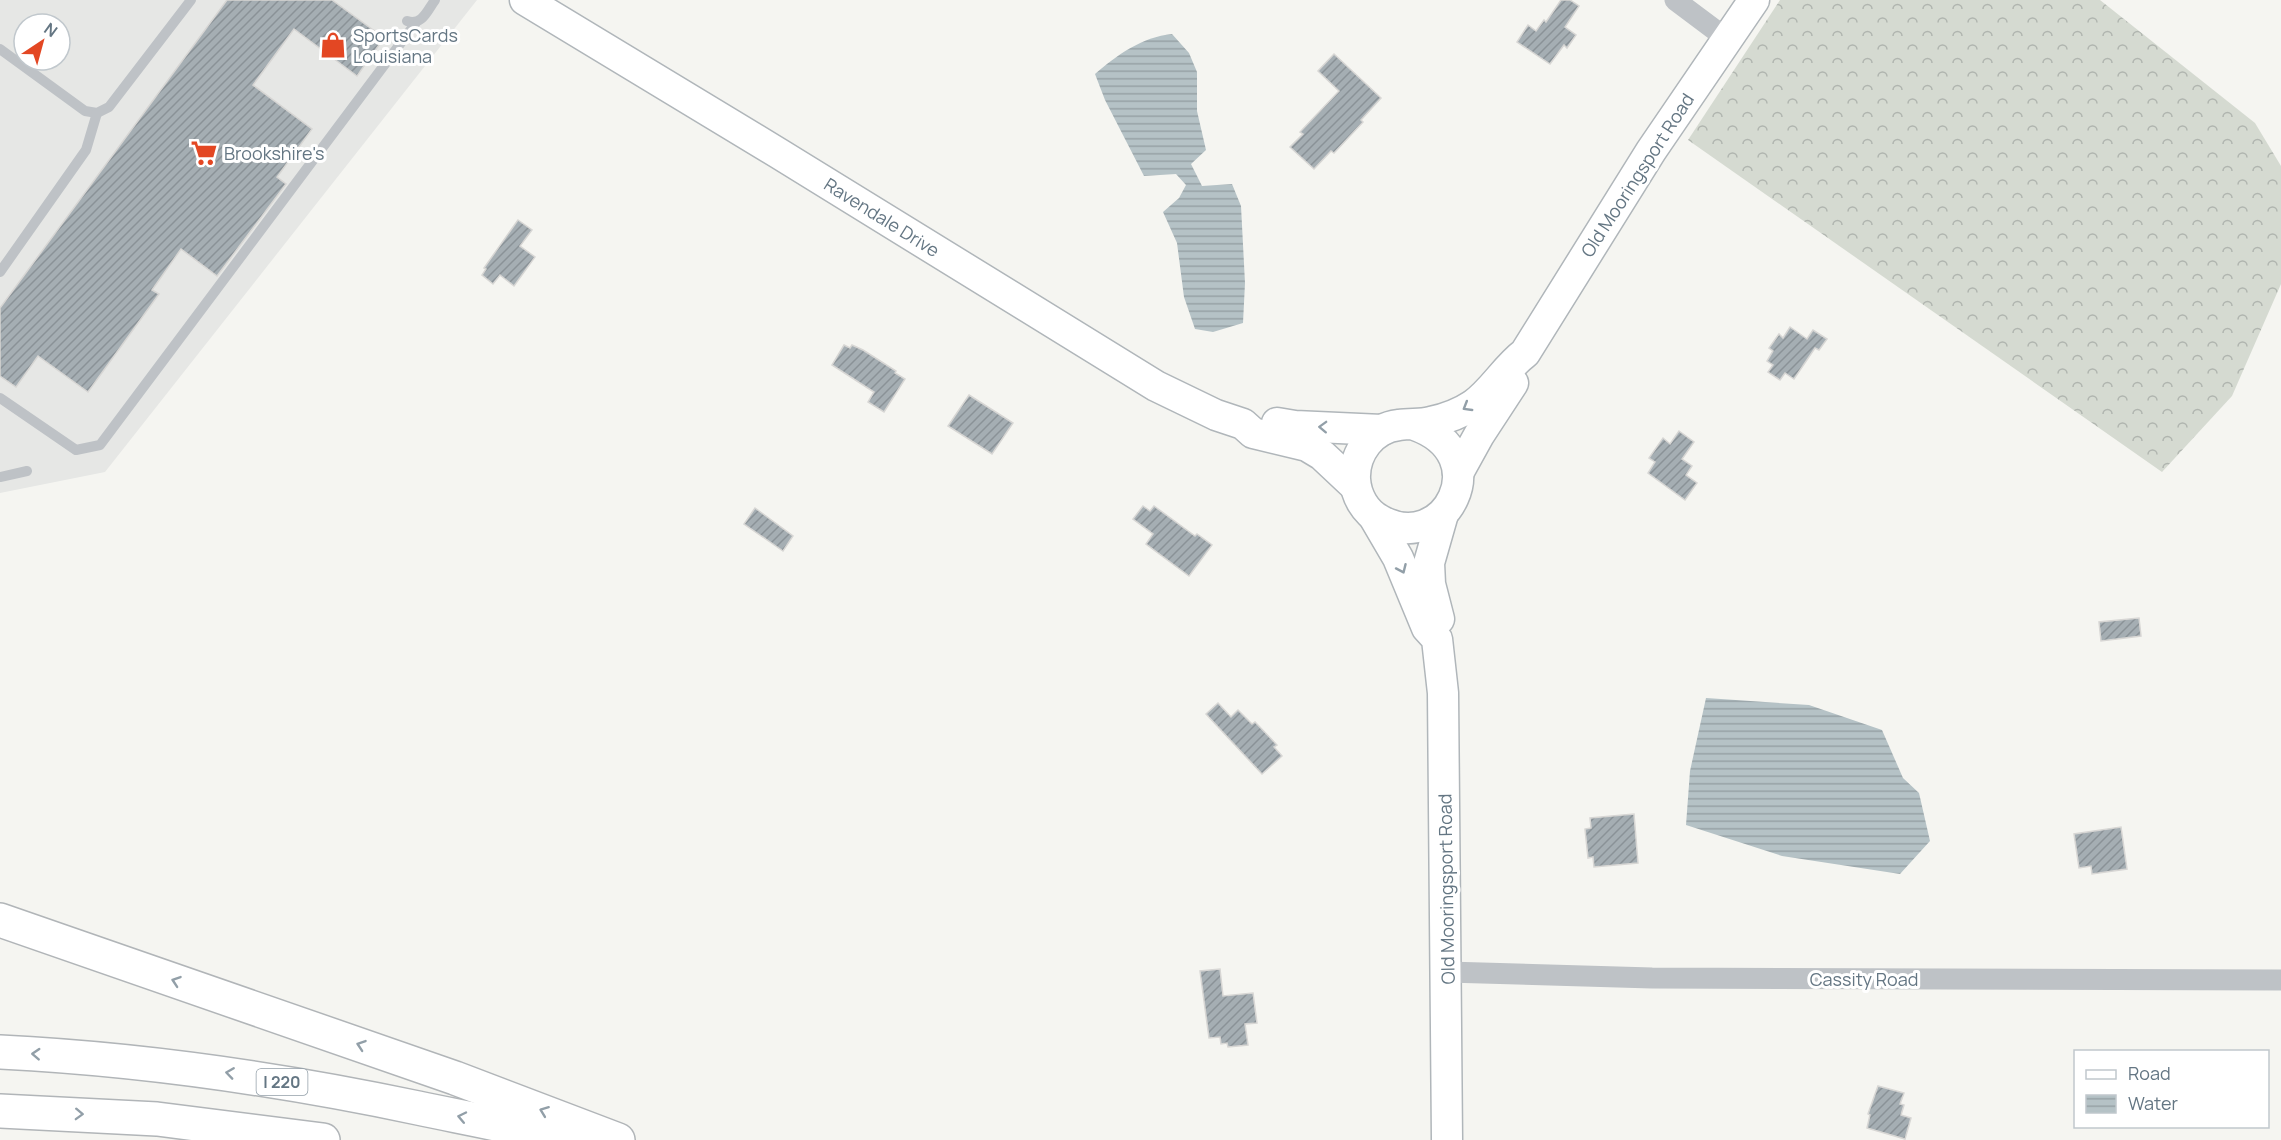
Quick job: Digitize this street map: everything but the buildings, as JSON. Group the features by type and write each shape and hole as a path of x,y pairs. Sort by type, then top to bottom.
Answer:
{"highway":[{"path":"0,920 455,1078 618,1140"},
{"name":"I 220","path":"0,1052 156,1063 251,1076 346,1092 560,1140"},
{"path":"0,1111 157,1119 323,1140"}],"main road":[{"name":"Ravendale Drive","path":"525,0 1156,386 1216,416 1243,424 1253,433 1307,446 1322,455 1355,486"},
{"name":"Old Mooringsport Road","path":"1382,430 1398,425 1431,422 1460,412 1474,404 1514,361 1525,354 1645,160 1754,0"},
{"name":"Old Mooringsport Road","path":"1447,1140 1443,693 1437,639 1441,630 1430,585 1429,563 1443,514 1455,495 1458,473 1479,435 1524,366 1525,354"},
{"name":"Ravendale Drive","path":"1243,424 1254,418 1295,426 1382,430"},
{"path":"1415,425 1431,431 1445,441 1454,456 1458,473"},
{"path":"1355,486 1354,470 1359,454 1369,440 1382,430"},
{"name":"Old Mooringsport Road","path":"1355,486 1361,501 1374,517 1398,558 1427,628 1437,639"},
{"path":"1374,517 1387,525 1409,528 1431,522 1443,514"}],"street":[{"path":"1674,0 1727,39"},
{"name":"Cassity Road","path":"1447,972 1652,978 2281,980"}],"lane":[{"path":"0,49 85,111 98,113 109,107 191,0"},
{"path":"0,398 76,450 100,445 411,22 420,21 435,0"},
{"path":"0,272 86,150 98,113"},
{"path":"0,477 27,471"}],"shaded area":[{"path":"0,0 477,0 105,472 0,493"}],"green space":[{"path":"1780,0 2100,0 2255,123 2281,166 2281,284 2232,396 2162,472 1688,140"}],"water":[{"path":"1172,34 1189,53 1197,72 1197,111 1206,150 1191,164 1202,186 1232,184 1241,206 1245,283 1243,323 1213,332 1195,329 1184,297 1177,243 1163,212 1179,198 1186,185 1176,174 1144,176 1105,100 1095,74 1130,48 1150,39"},
{"path":"1706,698 1809,705 1882,730 1903,778 1919,793 1930,841 1900,874 1782,856 1686,825 1690,771"}],"place":[{"name":"SportsCards Louisiana","path":"333,45"},
{"name":"Brookshire's","path":"204,153"}]}
